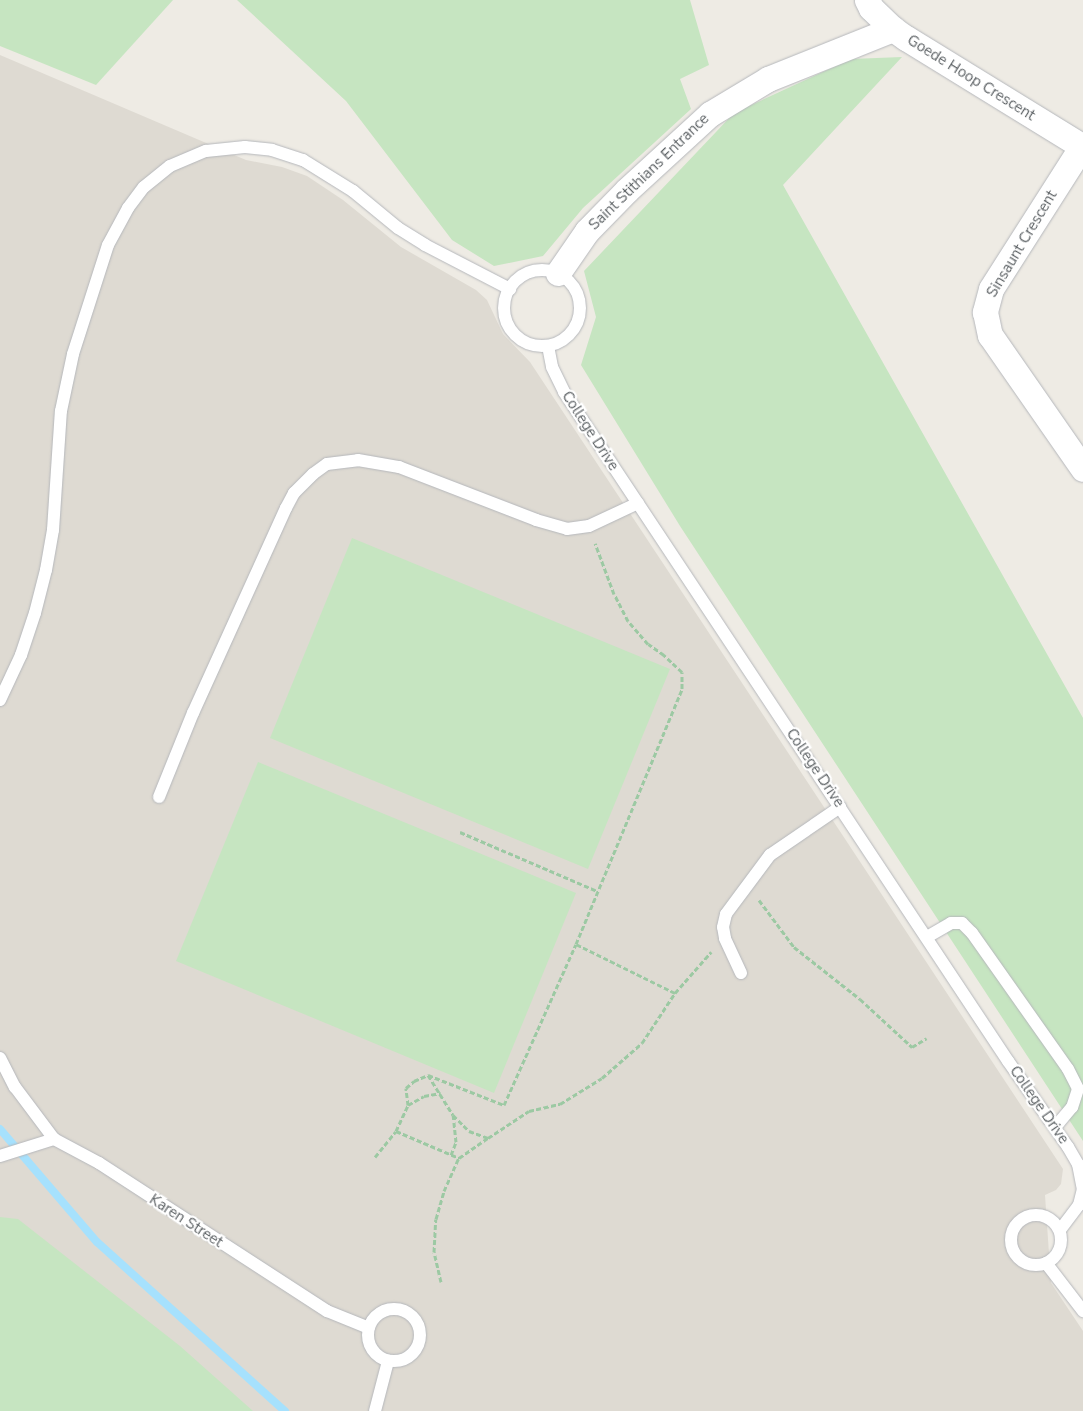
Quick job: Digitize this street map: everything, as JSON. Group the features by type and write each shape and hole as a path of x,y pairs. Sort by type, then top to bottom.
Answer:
{"street":[{"name":"Goede Hoop Crescent","path":"867,0 871,8 893,29 1082,147"},
{"name":"Saint Stithians Entrance","path":"558,273 587,231 626,190 710,114 768,79 893,29"},
{"name":"Sinsaunt Crescent","path":"1082,147 992,289 985,312 990,335 1083,469"}],"lane":[{"path":"0,700 24,646 46,570 53,530 61,412 73,354 108,245 128,208 144,187 170,166 206,151 245,147 272,150 303,160 352,191 398,228 425,245 510,289"},
{"path":"545,270 558,273 576,289 580,301 577,325 570,335 560,343 548,346 535,346 524,342 514,334 507,323 504,310 505,297 510,289 520,276 532,271 545,270"},
{"name":"College Drive","path":"548,346 552,367 564,392 1078,1164 1083,1189 1078,1205 1060,1230 1060,1249 1046,1263"},
{"path":"159,797 192,713 286,508 294,493 313,474 327,464 358,460 399,467 536,520 567,529 589,526 638,504"},
{"path":"741,973 725,938 723,927 726,914 747,883 770,856 840,807"},
{"path":"927,937 951,923 962,923 972,933 1068,1068 1078,1089 1072,1107 1055,1127"},
{"path":"0,1058 15,1087 54,1139 0,1156"},
{"name":"Karen Street","path":"54,1139 98,1163 320,1306 369,1328"},
{"path":"1060,1230 1054,1221 1045,1216 1036,1214 1026,1217 1013,1230 1011,1240 1013,1250 1019,1258 1027,1263 1036,1265 1046,1263 1083,1311"},
{"path":"396,1309 406,1312 414,1318 420,1332 417,1347 411,1355 402,1360 388,1361 374,1352 370,1343 369,1328 378,1315 386,1310 396,1309"},
{"path":"375,1411 388,1361"}],"path":[{"path":"375,1156 396,1132 408,1105 406,1088 414,1081 428,1075 504,1105 576,944 682,689 682,672 664,655 648,644 628,621 614,594 589,526"},
{"path":"460,832 598,891"},
{"path":"747,883 794,947 860,999 912,1047 927,1038"},
{"path":"441,1282 434,1252 436,1219 444,1191 459,1158 530,1111 560,1104 602,1078 642,1043 675,993 725,938"},
{"path":"576,944 675,993"},
{"path":"428,1075 453,1115 469,1131 488,1138"},
{"path":"408,1105 424,1096 441,1094"},
{"path":"451,1155 456,1142 453,1115"},
{"path":"396,1132 459,1158"}],"shaded area":[{"path":"0,55 246,160 282,167 307,176 343,200 401,247 476,290 487,300 503,334 530,362 1063,1169 1061,1184 1056,1190 1045,1195 1051,1283 1083,1331 1083,1411 0,1411"}],"green space":[{"path":"0,0 173,0 96,85 0,46"},
{"path":"237,0 690,0 709,65 680,79 691,109 583,208 543,256 494,266 452,240 346,101"},
{"path":"902,57 783,185 1083,718 1083,1141 680,526 581,365 596,317 584,271 734,113 851,59"},
{"path":"352,538 670,669 588,869 270,738"},
{"path":"258,762 576,893 494,1093 176,961"},
{"path":"0,1217 18,1219 180,1346 253,1411 0,1411"}],"waterway":[{"path":"0,1129 97,1242 285,1411"}]}
